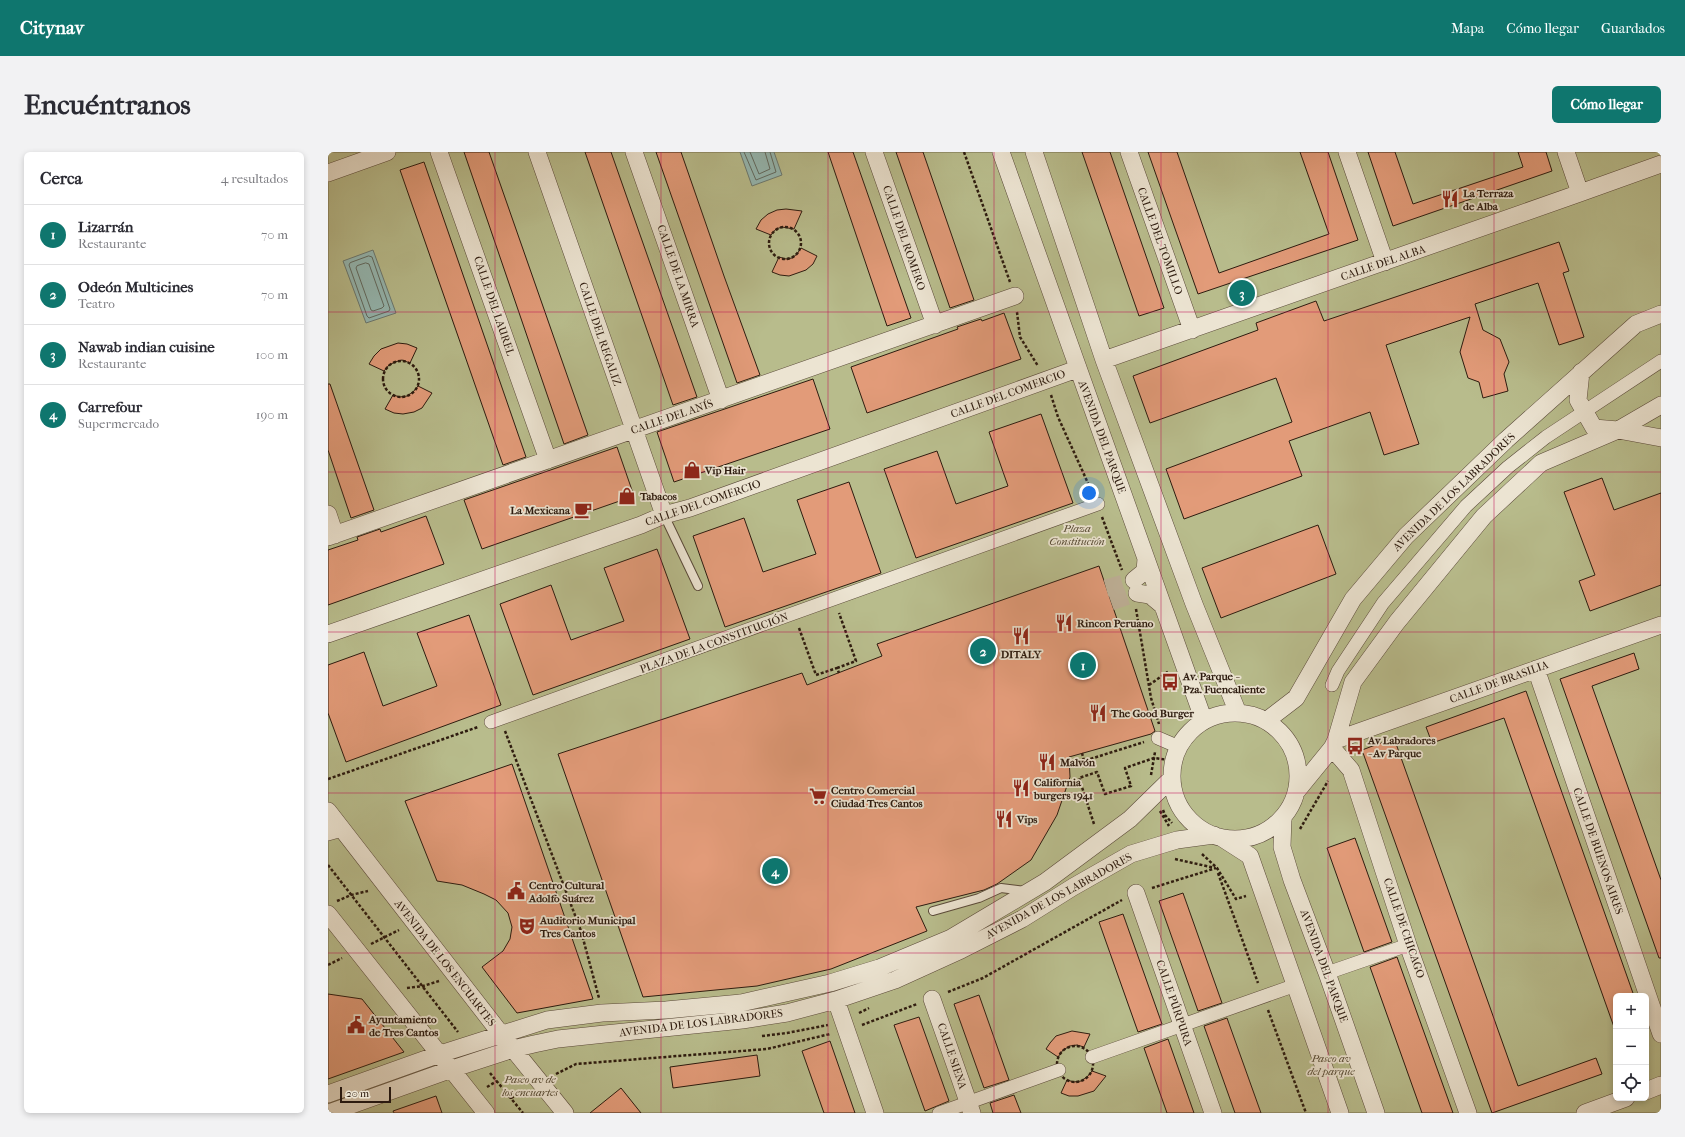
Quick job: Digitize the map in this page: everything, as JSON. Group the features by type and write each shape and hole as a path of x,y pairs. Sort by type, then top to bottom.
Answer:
{"street":[{"path":"328,173 387,152"},
{"name":"CALLE DEL LAUREL","path":"439,152 548,460"},
{"name":"CALLE DEL REGALIZ","path":"536,152 664,515"},
{"name":"CALLE DE LA MIRRA","path":"634,152 721,400"},
{"name":"CALLE DEL ROMERO","path":"874,152 935,325"},
{"name":"AVENIDA DEL PARQUE","path":"1001,152 1204,721"},
{"path":"1034,152 1104,360 1194,604 1238,713"},
{"name":"CALLE DEL TOMILLO","path":"1129,152 1192,330"},
{"path":"1347,152 1385,262"},
{"path":"1566,152 1580,193"},
{"name":"CALLE DEL ALBA","path":"1104,360 1661,164"},
{"name":"CALLE DEL ANÍS","path":"332,536 1015,296"},
{"name":"AVENIDA DE LOS LABRADORES","path":"1266,721 1296,698 1353,598 1406,536 1506,440 1636,324 1661,314"},
{"path":"1332,685 1338,671 1383,603 1466,506 1508,467 1546,437 1661,361"},
{"name":"CALLE DEL COMERCIO","path":"328,634 634,528 664,515 868,445 1078,369"},
{"path":"1581,372 1578,400 1594,428 1618,430 1661,438"},
{"path":"1296,792 1334,744 1353,682 1396,622 1484,516 1541,463 1618,430 1661,404"},
{"name":"PLAZA DE LA CONSTITUCIÓN","path":"491,722 1098,504"},
{"path":"328,514 332,536"},
{"path":"1146,559 1145,571 1135,586 1150,595 1162,605"},
{"name":"CALLE DE BRASILIA","path":"1334,744 1536,669 1661,625"},
{"name":"CALLE DE BUENOS AIRES","path":"1536,669 1661,1034"},
{"path":"1217,836 1237,839 1254,836 1270,828 1283,817 1291,805 1296,792 1298,771 1293,751 1282,734 1266,721 1253,715 1238,713 1220,714 1204,721 1190,731 1176,754 1172,778 1176,798 1186,815 1201,829 1217,836 1250,856 1340,1113"},
{"path":"1158,738 1176,754"},
{"name":"CALLE DE CHICAGO","path":"1334,744 1351,770 1408,945 1468,1113"},
{"name":"AVENIDA DE LOS LABRADORES","path":"328,1094 440,1054 547,1020 741,1003 830,983 879,968 951,938 1030,892 1130,819 1172,778"},
{"name":"AVENIDA DE LOS ENCUARTES","path":"328,811 500,1034 564,1113"},
{"name":"AVENIDA DEL PARQUE","path":"1283,817 1282,847 1292,880 1376,1113"},
{"path":"328,823 335,832 328,834"},
{"name":"AVENIDA DE LOS LABRADORES","path":"330,1113 358,1108 452,1069 512,1049 558,1039 742,1020 787,1013 836,1000 895,980 961,950 1022,919 1073,887 1131,854 1177,840 1217,836"},
{"name":"CALLE PÚRPURA","path":"1136,893 1213,1113"},
{"path":"331,908 357,950 486,1113"},
{"path":"1327,974 1408,945"},
{"path":"1092,1057 1296,985"},
{"name":"CALLE SIENA","path":"932,999 970,1108"},
{"path":"836,1000 875,1113"},
{"path":"939,1113 970,1108 1059,1070"},
{"path":"1649,1090 1661,1085"},
{"path":"1585,1113 1618,1101"}],"lane":[{"path":"664,515 698,586"},
{"path":"932,911 979,898 1001,888 1030,892"}],"path":[{"path":"782,227 794,229 799,234 802,241 797,254 792,258 786,259 779,257 772,252 769,244 771,235 776,229 782,227"},
{"path":"402,360 410,362 416,368 418,373 418,386 407,396 400,397 393,395 386,389 383,380 384,371 389,365 395,362 402,360"},
{"path":"794,614 816,675 856,661 834,599"},
{"path":"837,668 839,673"},
{"path":"328,779 491,722"},
{"path":"1082,753 1084,761 1158,738"},
{"path":"1100,842 1079,778 1097,772 1105,794 1131,786 1125,768 1154,758 1176,754"},
{"path":"1152,797 1177,840"},
{"path":"328,865 468,1045"},
{"path":"331,908 351,895 386,887"},
{"path":"357,950 414,923"},
{"path":"390,991 423,986 455,975"},
{"path":"1077,1045 1084,1048 1091,1053 1092,1057 1094,1062 1092,1071 1081,1081 1074,1082 1067,1080 1060,1074 1057,1065 1058,1056 1063,1050 1070,1046 1077,1045"},
{"path":"480,1060 523,1113"}],"green space":[{"path":"328,152 1661,152 1661,1113 328,1113"}],"water":[{"path":"740,152 774,152 782,175 752,186"},
{"path":"373,250 396,313 366,323 343,261"}],"building":[{"path":"464,152 489,152 588,435 564,444"},
{"path":"585,152 611,152 697,397 673,405"},
{"path":"656,152 681,152 760,375 737,383"},
{"path":"828,152 853,152 911,318 887,326"},
{"path":"896,152 923,152 974,300 950,308"},
{"path":"1082,152 1110,152 1164,308 1139,316"},
{"path":"1148,152 1177,152 1219,273 1329,234 1300,152 1328,152 1358,240 1198,294"},
{"path":"1368,152 1395,152 1413,204 1523,167 1518,152 1546,152 1552,171 1393,226"},
{"path":"424,162 526,457 503,465 400,170"},
{"path":"786,209 802,211 794,229 782,227 776,229 771,235 756,229 761,220 768,214 777,210"},
{"path":"1559,242 1569,271 1563,273 1584,337 1559,345 1538,283 1475,304 1483,330 1500,339 1509,362 1504,374 1508,391 1483,398 1479,382 1468,378 1460,352 1470,317 1386,345 1419,444 1384,455 1370,412 1289,441 1302,476 1184,519 1166,469 1292,422 1276,378 1150,423 1133,376 1258,330 1256,323 1316,301 1324,321"},
{"path":"801,248 817,256 813,264 806,270 789,276 772,272 779,257 786,259 792,258"},
{"path":"1004,313 1021,359 867,413 851,367 958,329 957,327 981,319 982,321"},
{"path":"398,343 407,344 417,348 410,363 402,360 395,362 389,365 384,371 369,364 381,349"},
{"path":"813,379 830,429 674,482 657,432"},
{"path":"328,384 330,384 374,510 351,518 328,450"},
{"path":"418,386 432,393 422,408 414,412 403,414 394,413 385,409 393,395 400,397 407,396"},
{"path":"1041,414 1073,503 916,558 884,469 937,451 956,504 1008,486 989,432"},
{"path":"617,447 634,496 482,549 464,500"},
{"path":"1602,478 1614,510 1661,493 1661,585 1590,611 1579,581 1595,575 1564,492"},
{"path":"849,482 881,573 725,627 693,536 744,518 763,572 816,554 797,500"},
{"path":"426,516 444,564 328,605 328,550 358,540 357,537 380,529 381,532"},
{"path":"1318,525 1336,574 1221,618 1202,568"},
{"path":"657,549 690,639 533,695 500,604 551,585 571,640 624,621 604,568"},
{"name":"Centro Comercial Ciudad Tres Cantos","path":"1099,566 1155,731 1151,734 1069,757 1070,777 1057,815 1031,860 997,884 984,890 916,907 927,931 831,969 757,986 643,997 558,754 802,673 807,685 882,656 877,644"},
{"path":"469,615 501,705 346,762 328,713 328,665 364,652 383,706 437,686 417,633"},
{"path":"1634,653 1639,669 1592,686 1661,880 1661,958 1659,958 1560,679"},
{"path":"1526,691 1633,993 1613,993 1613,1024 1504,718 1432,743 1426,727"},
{"path":"1394,738 1518,1086 1596,1058 1602,1074 1492,1113 1362,750"},
{"name":"Centro Cultural Adolfo Suárez","path":"512,764 593,999 517,1013 482,967 503,951 510,939 512,927 508,913 496,900 484,894 462,885 437,881 405,801"},
{"path":"1355,838 1392,942 1364,952 1327,848"},
{"path":"1183,893 1222,1003 1198,1011 1159,901"},
{"path":"1123,914 1162,1024 1138,1032 1099,922"},
{"path":"1397,957 1453,1113 1422,1113 1370,967"},
{"name":"Ayuntamiento de Tres Cantos","path":"328,994 362,999 404,1052 328,1079"},
{"path":"979,995 1009,1080 984,1088 954,1004"},
{"path":"919,1017 949,1101 925,1111 894,1025"},
{"path":"1227,1018 1261,1113 1235,1113 1204,1026"},
{"path":"1072,1031 1090,1034 1084,1047 1077,1045 1070,1046 1063,1050 1058,1057 1046,1049 1056,1036"},
{"path":"1168,1039 1194,1113 1167,1113 1144,1048"},
{"path":"830,1041 855,1113 824,1113 802,1051"},
{"path":"757,1055 760,1076 673,1088 670,1067"},
{"path":"1092,1071 1106,1076 1094,1091 1078,1096 1069,1096 1061,1093 1067,1080 1074,1082 1081,1081"},
{"path":"621,1088 641,1113 590,1113"},
{"path":"1014,1095 1021,1113 993,1113 990,1103"},
{"path":"436,1096 442,1113 394,1113 393,1111"}],"tunnel":[{"path":"1106,588 1134,580"},
{"path":"1111,602 1137,593"}],"place":[{"name":"La Terraza de Alba","path":"1450,199"},
{"name":"Nawab indian cuisine","path":"1242,293"},
{"name":"Vip Hair","path":"692,470"},
{"name":"Tabacos","path":"627,496"},
{"name":"La Mexicana","path":"583,510"},
{"name":"Rincon Peruano","path":"1064,623"},
{"name":"DITALY","path":"1021,636"},
{"name":"Odeón Multicines","path":"983,651"},
{"name":"Lizarrán","path":"1083,665"},
{"name":"Av. Parque - Pza. Fuencaliente","path":"1170,682"},
{"name":"The Good Burger","path":"1098,713"},
{"name":"Av Labradores - Av Parque","path":"1355,746"},
{"name":"Malvón","path":"1047,762"},
{"name":"California burgers 1941","path":"1021,788"},
{"name":"Centro Comercial Ciudad Tres Cantos","path":"818,796"},
{"name":"Vips","path":"1004,819"},
{"name":"Carrefour","path":"775,871"},
{"name":"Centro Cultural Adolfo Suárez","path":"516,891"},
{"name":"Auditorio Municipal Tres Cantos","path":"527,926"},
{"name":"Ayuntamiento de Tres Cantos","path":"356,1025"}],"park label":[{"name":"Plaza Constitución","path":"1077,534"},
{"name":"Paseo av del parque","path":"1331,1064"},
{"name":"Paseo av de los encuartes","path":"530,1085"}]}
